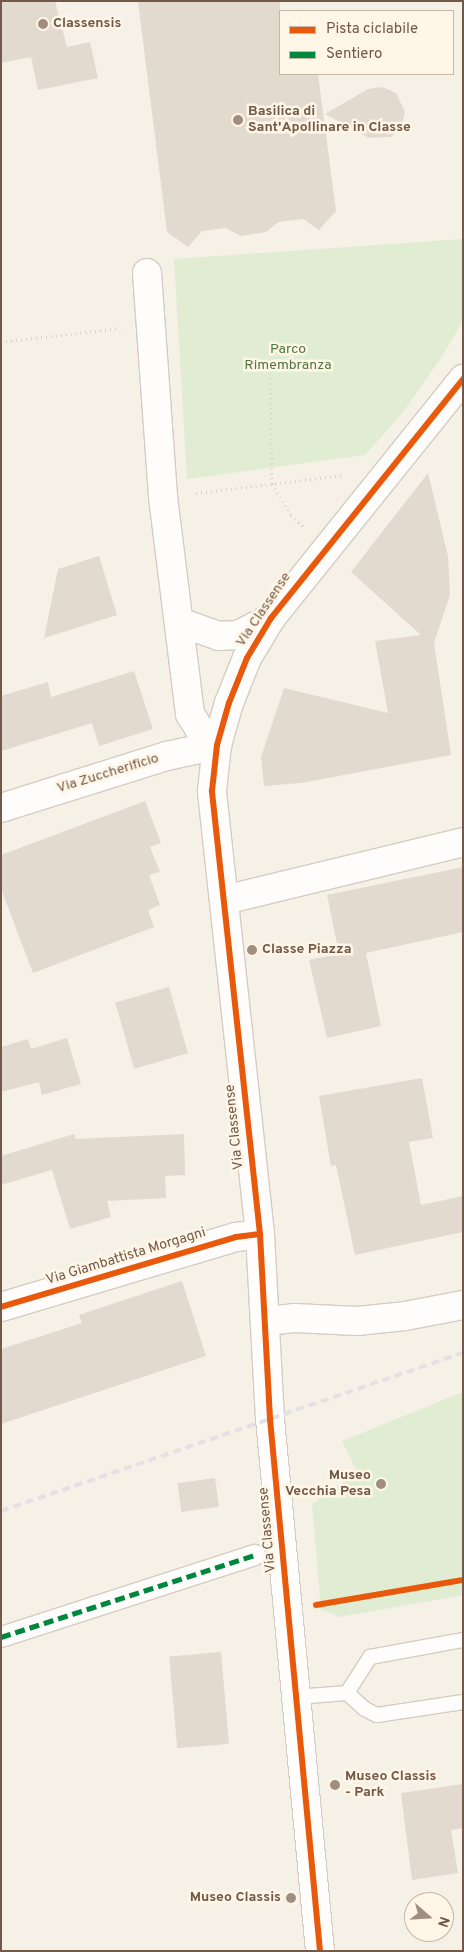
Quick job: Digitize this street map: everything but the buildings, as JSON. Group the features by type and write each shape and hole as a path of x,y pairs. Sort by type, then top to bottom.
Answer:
{"street":[{"path":"147,273 163,497 190,714 200,730 217,746"},
{"name":"Via Classense","path":"320,1951 270,1419 260,1234 212,792 217,746 247,658 271,618 463,379"},
{"path":"179,622 219,636 238,635 271,618"},
{"name":"Via Zuccherificio","path":"1,808 167,756 217,746"},
{"path":"224,900 463,842"},
{"name":"Via Giambattista Morgagni","path":"1,1307 236,1237 260,1234"},
{"path":"266,1322 294,1318 357,1321 404,1316 463,1305"},
{"path":"1,1636 255,1555"}],"lane":[{"path":"347,1692 370,1658 463,1640"},
{"path":"296,1697 347,1692 365,1709 377,1715 463,1702"}],"path":[{"path":"1,342 126,328"},
{"path":"270,373 272,484 291,516 308,530"},
{"path":"163,497 390,470"}],"green space":[{"name":"Parco Rimembranza","path":"463,239 463,321 441,358 401,415 365,455 187,479 174,259"},
{"path":"463,1392 463,1595 340,1617 321,1610 312,1504 357,1472 342,1441"}],"railway":[{"path":"1,1511 463,1353"}],"marked path":[{"path":"1,1637 255,1555"}],"cycle path":[{"path":"320,1951 270,1419 260,1234 212,791 217,745 229,703 247,658 271,618 463,379"},
{"path":"1,1307 236,1237 260,1234"},
{"path":"316,1605 463,1580"}],"place":[{"name":"Classensis","path":"43,24"},
{"name":"Basilica di Sant'Apollinare in Classe","path":"238,120"},
{"name":"Classe Piazza","path":"252,950"},
{"name":"Museo Vecchia Pesa","path":"381,1484"},
{"name":"Museo Classis - Park","path":"335,1785"},
{"name":"Museo Classis","path":"291,1898"}]}
